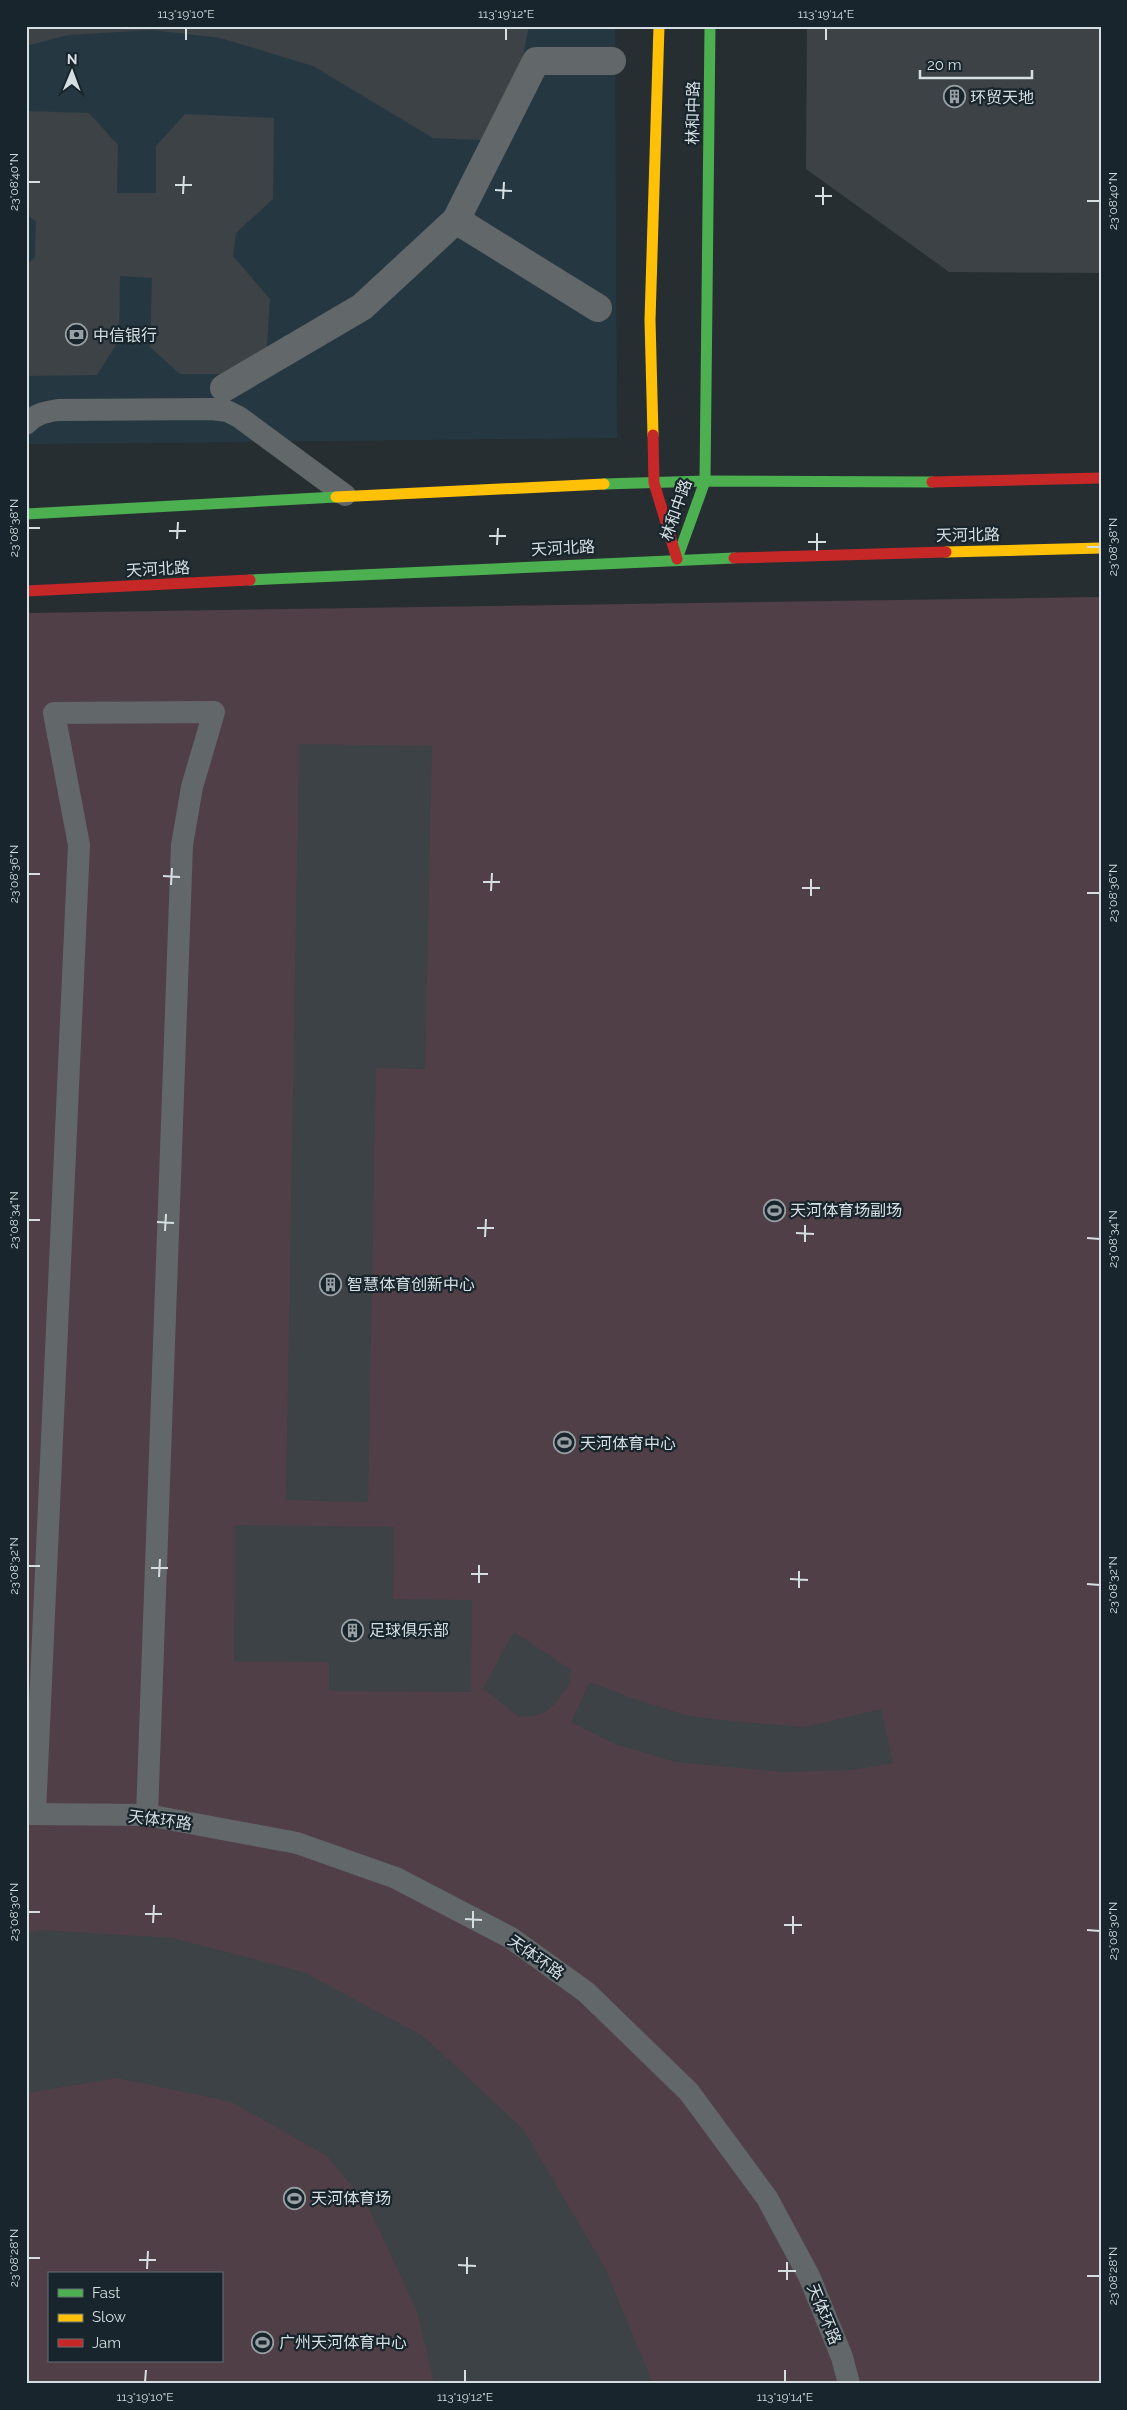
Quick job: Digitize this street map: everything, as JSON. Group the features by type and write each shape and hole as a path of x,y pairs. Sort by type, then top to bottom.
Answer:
{"main road":[{"name":"林和中路","path":"659,26 650,320 654,483 677,559"},
{"name":"林和中路","path":"677,559 704,481 710,26"},
{"path":"26,514 345,495 704,481 925,482 1101,478"},
{"name":"天河北路","path":"26,591 677,559 1101,548"}],"street":[{"path":"224,388 362,307 456,220 536,61 612,61"},
{"path":"456,220 598,308"}],"lane":[{"path":"26,424 32,418 45,412 58,410 212,409 227,411 248,422 345,495"},
{"path":"31,1814 79,845 54,713 214,712 192,787 182,845 147,1815"},
{"name":"天体环路","path":"31,1814 147,1815 297,1843 396,1878 511,1938 586,1992 689,2092 767,2198 809,2276 842,2357 849,2384"}],"shaded area":[{"path":"26,26 615,26 617,438 26,444"},
{"name":"天河体育中心","path":"1101,597 1101,2384 26,2384 26,613"}],"building":[{"path":"26,26 529,26 506,141 433,138 313,66 220,38 152,30 68,35 26,46"},
{"name":"环贸天地","path":"807,26 1101,26 1101,273 949,272 806,169"},
{"path":"26,111 89,113 118,145 117,193 156,193 156,146 185,114 274,118 273,199 236,233 233,256 270,299 265,374 180,374 150,347 152,278 120,276 119,340 97,375 26,376 26,265 35,257 36,222 26,213"},
{"name":"智慧体育创新中心","path":"299,744 432,746 425,1069 376,1068 368,1502 286,1500"},
{"name":"足球俱乐部","path":"235,1525 394,1527 393,1599 472,1600 471,1692 329,1691 329,1662 234,1661"},
{"path":"514,1632 571,1670 570,1683 554,1705 540,1715 519,1717 483,1688"},
{"path":"590,1682 637,1700 689,1716 741,1722 805,1727 881,1709 893,1763 852,1770 782,1772 676,1762 615,1744 571,1722"},
{"path":"40,1930 172,1938 303,1972 423,2036 523,2129 605,2268 653,2384 434,2384 417,2311 368,2206 327,2156 232,2102 117,2078 26,2093 26,1933"}],"traffic: fast":[{"path":"677,559 705,481 710,26"},
{"path":"604,484 705,481 932,482"},
{"path":"26,514 336,497"},
{"path":"250,580 734,558"}],"traffic: slow":[{"path":"653,435 650,320 659,26"},
{"path":"336,497 604,484"},
{"path":"946,552 1101,548"}],"traffic: jam":[{"path":"653,435 654,483 677,559"},
{"path":"932,482 1101,478"},
{"path":"734,558 946,552"},
{"path":"26,591 250,580"}],"place":[{"name":"环贸天地","path":"954,97"},
{"name":"中信银行","path":"77,335"},
{"name":"天河体育场副场","path":"774,1210"},
{"name":"智慧体育创新中心","path":"331,1284"},
{"name":"天河体育中心","path":"564,1443"},
{"name":"足球俱乐部","path":"353,1630"},
{"name":"天河体育场","path":"295,2198"},
{"name":"广州天河体育中心","path":"263,2342"}]}
